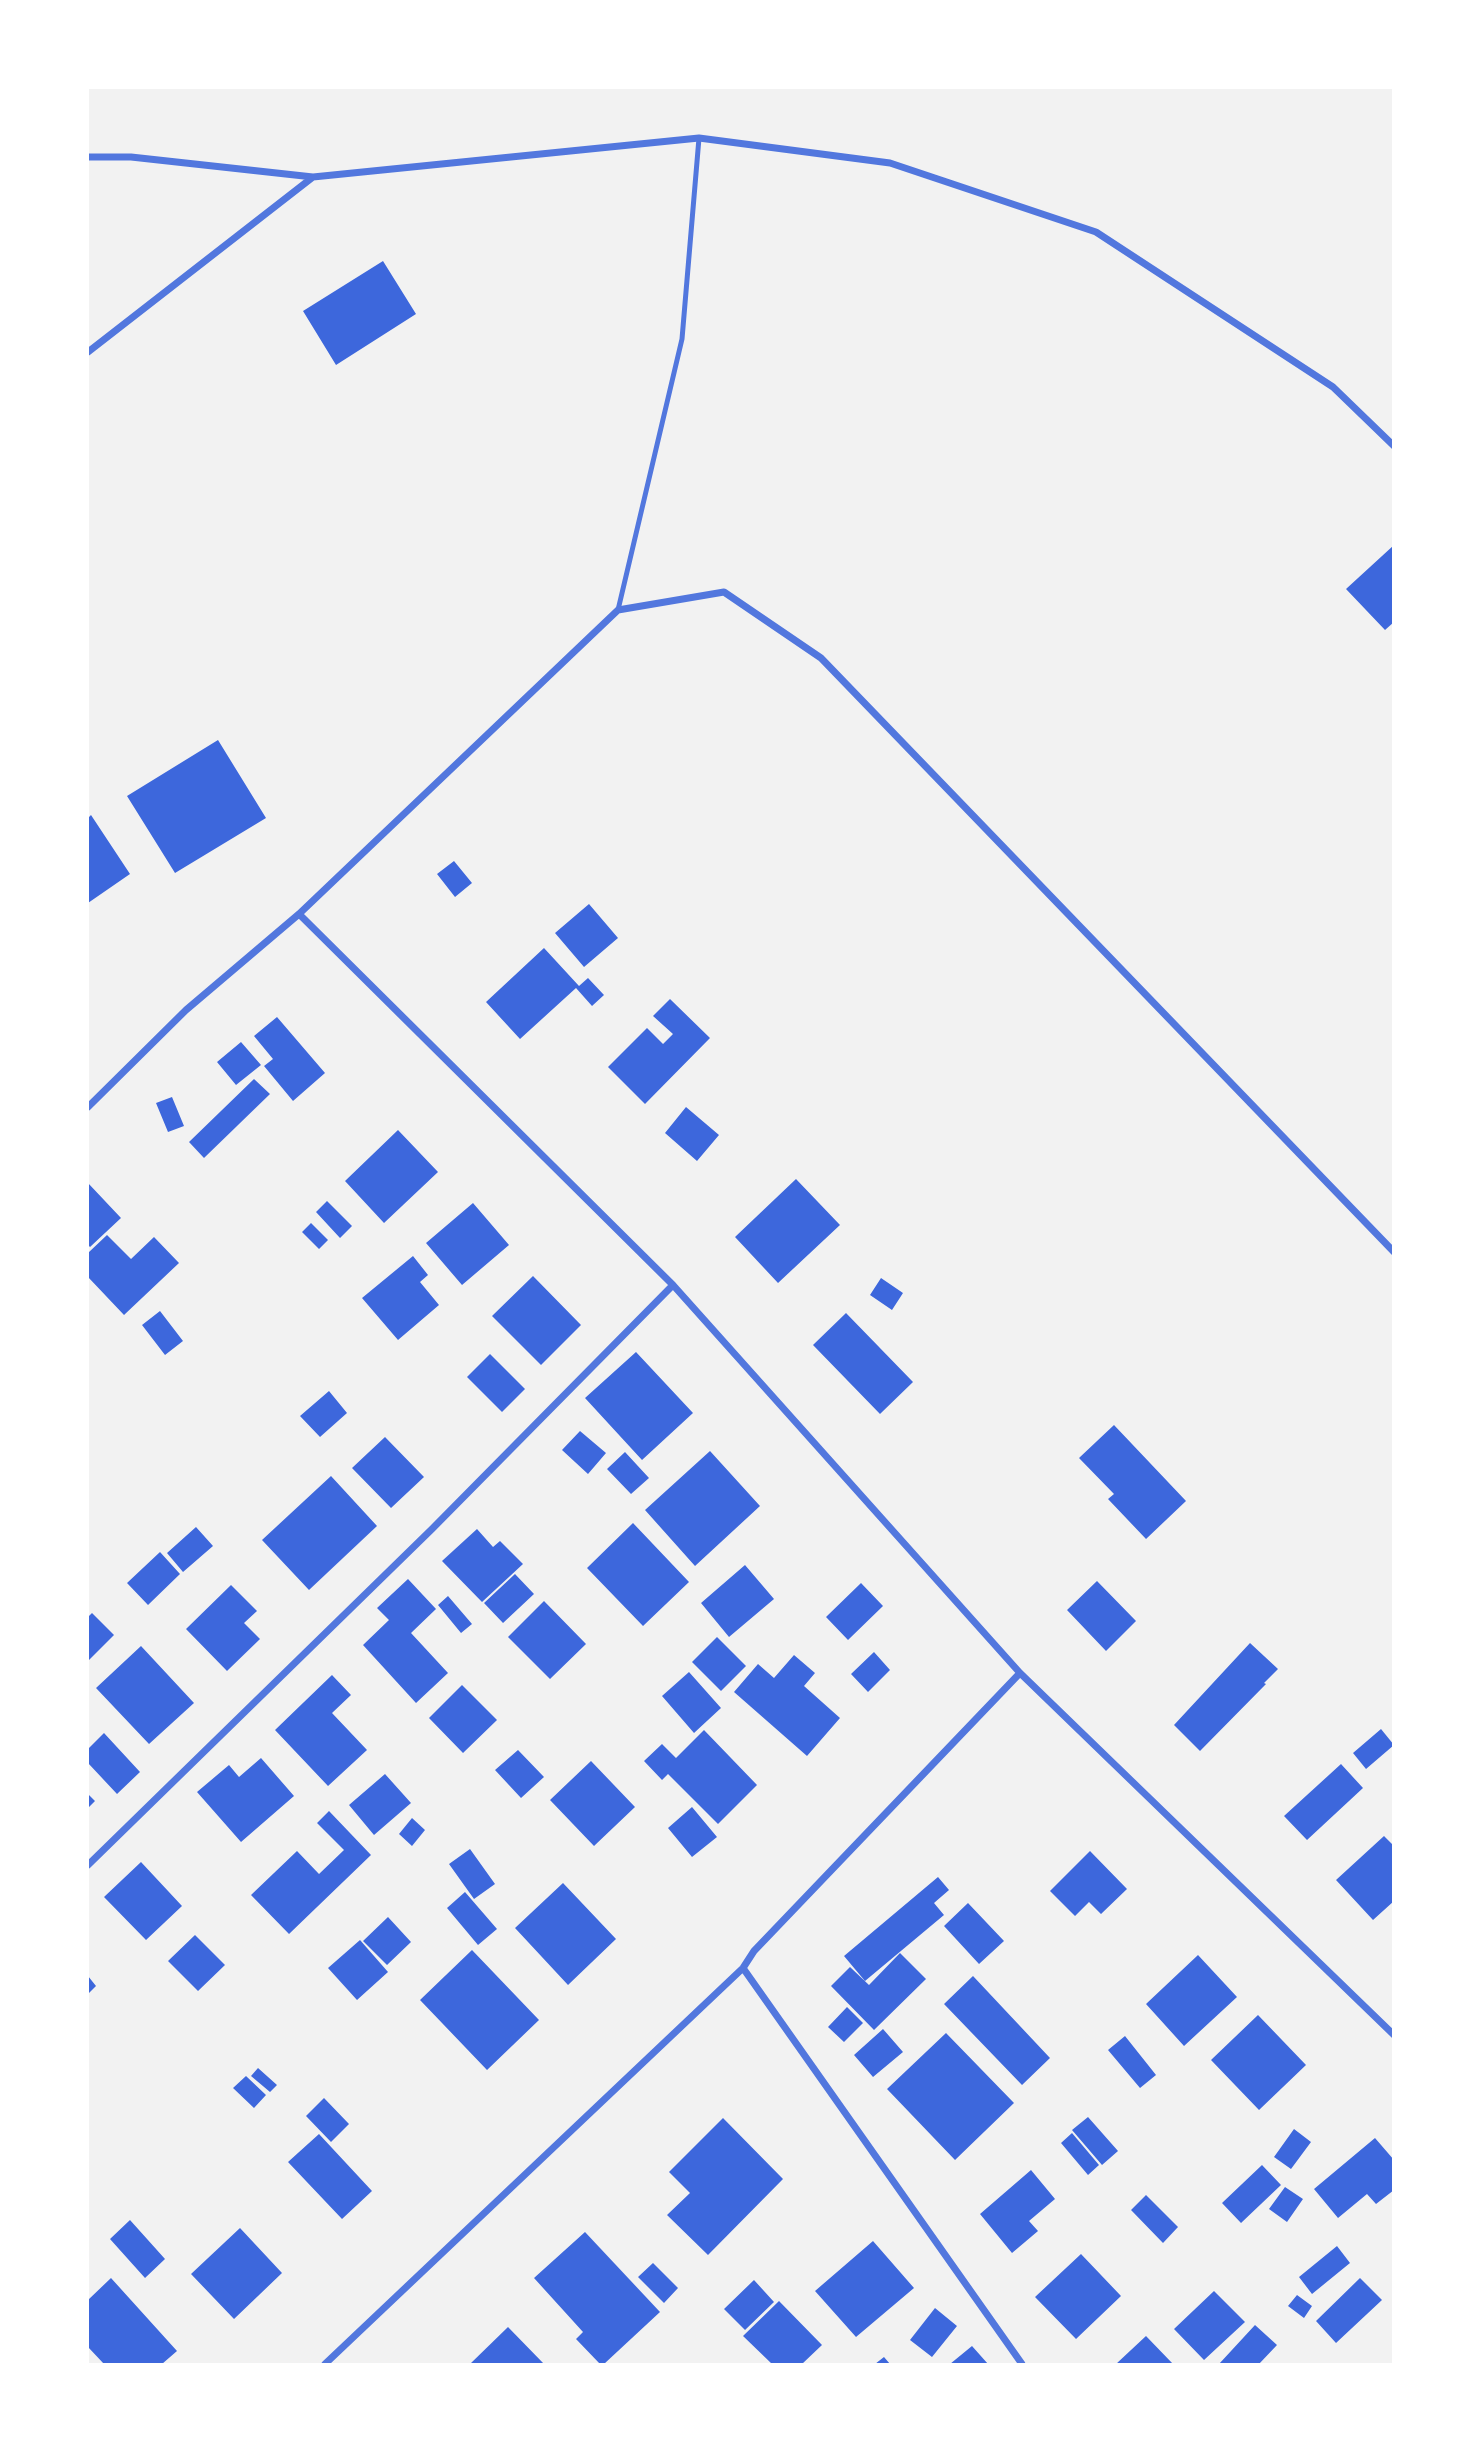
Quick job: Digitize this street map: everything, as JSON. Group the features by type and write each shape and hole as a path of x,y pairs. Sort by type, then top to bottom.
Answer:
{"street":[{"path":"88,157 131,158 313,177 699,138 890,163 1096,232 1333,387 1394,446"},
{"path":"88,352 313,177"},
{"path":"88,1107 187,1010 299,914 618,610 724,592 821,658 1394,1252"},
{"path":"299,914 673,1285 1020,1673 1394,2035"},
{"path":"88,1865 432,1529 673,1285"},
{"path":"326,2364 743,1968 754,1951 1020,1673"},
{"path":"743,1968 1022,2364"}],"lane":[{"path":"618,610 682,339 699,138"}],"building":[{"path":"383,261 416,314 336,365 303,311"},
{"path":"1394,545 1394,622 1385,630 1346,589"},
{"path":"218,740 266,818 175,873 127,796"},
{"path":"91,815 130,874 88,903 88,818"},
{"path":"454,861 472,883 455,897 437,874"},
{"path":"589,904 618,938 584,967 555,933"},
{"path":"544,948 579,986 588,978 604,995 592,1006 576,988 520,1039 486,1002"},
{"path":"670,999 710,1038 645,1104 608,1067 647,1028 663,1044 673,1034 653,1016"},
{"path":"277,1017 325,1073 293,1101 264,1066 273,1059 254,1036"},
{"path":"241,1042 261,1065 236,1085 217,1062"},
{"path":"254,1079 270,1094 204,1158 189,1142"},
{"path":"172,1097 184,1126 168,1132 156,1103"},
{"path":"686,1107 719,1135 697,1161 665,1133"},
{"path":"398,1130 438,1172 384,1223 345,1181"},
{"path":"796,1179 840,1225 778,1283 735,1237"},
{"path":"88,1183 121,1218 90,1247 88,1245"},
{"path":"327,1201 352,1226 340,1238 316,1212"},
{"path":"473,1203 509,1245 462,1285 426,1243"},
{"path":"311,1223 328,1240 319,1249 302,1232"},
{"path":"107,1235 131,1259 154,1237 179,1263 124,1315 88,1277 88,1253"},
{"path":"413,1256 428,1275 420,1282 439,1305 398,1340 362,1298"},
{"path":"533,1276 581,1325 541,1365 492,1316"},
{"path":"881,1278 903,1293 892,1310 870,1295"},
{"path":"160,1311 183,1341 165,1355 142,1325"},
{"path":"846,1313 913,1382 880,1414 813,1345"},
{"path":"636,1352 693,1413 642,1460 585,1398"},
{"path":"490,1354 525,1389 502,1412 467,1377"},
{"path":"329,1391 347,1413 320,1437 300,1416"},
{"path":"1114,1425 1186,1501 1146,1539 1108,1499 1114,1494 1079,1458"},
{"path":"580,1431 606,1453 588,1474 562,1450"},
{"path":"385,1437 424,1477 391,1508 352,1468"},
{"path":"710,1451 760,1506 695,1566 645,1510"},
{"path":"625,1452 649,1478 631,1494 607,1469"},
{"path":"331,1476 377,1526 309,1590 262,1540"},
{"path":"633,1523 689,1582 643,1626 587,1568"},
{"path":"196,1527 213,1546 183,1572 167,1553"},
{"path":"477,1529 493,1547 500,1541 523,1564 482,1602 442,1561"},
{"path":"160,1552 180,1574 148,1605 127,1583"},
{"path":"745,1565 774,1599 729,1637 701,1603"},
{"path":"515,1574 534,1594 503,1623 484,1603"},
{"path":"408,1579 436,1609 411,1633 448,1673 416,1703 363,1645 389,1620 377,1608"},
{"path":"1097,1581 1136,1621 1106,1651 1067,1610"},
{"path":"861,1583 883,1606 848,1640 826,1617"},
{"path":"231,1585 257,1611 244,1623 260,1639 227,1671 186,1629"},
{"path":"448,1596 472,1624 461,1633 438,1605"},
{"path":"544,1601 586,1644 550,1679 508,1637"},
{"path":"92,1613 114,1635 88,1661 88,1617"},
{"path":"717,1637 746,1666 721,1691 692,1662"},
{"path":"1250,1643 1278,1669 1200,1751 1174,1725"},
{"path":"141,1646 194,1703 149,1744 96,1688"},
{"path":"874,1652 890,1670 868,1692 851,1674"},
{"path":"794,1655 815,1673 804,1686 840,1718 807,1756 734,1692 758,1664 774,1678"},
{"path":"689,1672 721,1708 694,1733 662,1696"},
{"path":"332,1675 351,1695 332,1713 367,1750 328,1786 275,1730"},
{"path":"462,1685 497,1720 463,1753 429,1718"},
{"path":"1381,1729 1394,1745 1366,1769 1353,1753"},
{"path":"704,1730 757,1785 718,1824 668,1774 662,1780 644,1761 662,1744 676,1758"},
{"path":"104,1733 140,1772 117,1794 88,1763 88,1749"},
{"path":"518,1750 544,1777 521,1798 495,1770"},
{"path":"261,1758 294,1796 241,1842 197,1792 229,1765 239,1777"},
{"path":"591,1761 635,1807 594,1846 550,1800"},
{"path":"1341,1764 1363,1788 1307,1840 1284,1816"},
{"path":"385,1774 411,1803 374,1835 349,1805"},
{"path":"88,1794 95,1801 88,1808"},
{"path":"692,1807 717,1837 692,1857 668,1828"},
{"path":"329,1811 371,1855 289,1934 251,1895 297,1851 319,1874 344,1850 317,1823"},
{"path":"412,1818 425,1830 412,1846 399,1834"},
{"path":"1384,1836 1394,1846 1394,1901 1373,1920 1336,1880"},
{"path":"470,1849 495,1884 474,1899 449,1864"},
{"path":"1090,1851 1127,1889 1101,1914 1089,1902 1075,1916 1050,1891"},
{"path":"141,1862 182,1906 146,1940 104,1897"},
{"path":"938,1877 949,1890 934,1903 944,1915 865,1981 844,1956"},
{"path":"563,1883 616,1939 568,1985 515,1928"},
{"path":"465,1892 497,1929 478,1945 447,1908"},
{"path":"968,1903 1004,1941 979,1964 944,1926"},
{"path":"388,1917 411,1942 387,1965 363,1941"},
{"path":"195,1935 225,1965 198,1991 168,1961"},
{"path":"360,1940 388,1972 357,2000 328,1968"},
{"path":"472,1950 539,2020 487,2070 420,2000"},
{"path":"900,1953 926,1979 874,2030 831,1986 850,1967 869,1985"},
{"path":"1198,1955 1237,1997 1184,2046 1146,2004"},
{"path":"88,1976 96,1986 88,1994"},
{"path":"973,1976 1050,2058 1022,2085 944,2004"},
{"path":"847,2007 863,2023 844,2042 828,2027"},
{"path":"1258,2015 1306,2065 1259,2110 1211,2060"},
{"path":"883,2029 903,2052 873,2077 854,2055"},
{"path":"946,2033 1014,2103 955,2160 887,2089"},
{"path":"1125,2036 1156,2075 1140,2088 1108,2050"},
{"path":"258,2068 277,2085 270,2092 251,2076"},
{"path":"246,2076 266,2095 254,2108 233,2088"},
{"path":"324,2098 349,2124 331,2142 306,2116"},
{"path":"1088,2117 1118,2151 1102,2165 1072,2130"},
{"path":"723,2118 783,2179 708,2255 667,2215 690,2193 669,2172"},
{"path":"1294,2129 1311,2142 1291,2169 1274,2157"},
{"path":"1072,2133 1099,2165 1088,2175 1061,2143"},
{"path":"319,2134 372,2191 342,2219 288,2162"},
{"path":"1375,2138 1394,2160 1394,2190 1376,2204 1367,2194 1338,2218 1314,2189"},
{"path":"1262,2165 1281,2185 1241,2223 1222,2203"},
{"path":"1031,2170 1055,2199 1029,2221 1038,2231 1012,2253 980,2214"},
{"path":"1285,2187 1303,2199 1287,2222 1269,2209"},
{"path":"1146,2195 1178,2227 1163,2243 1131,2210"},
{"path":"130,2220 165,2259 145,2278 110,2239"},
{"path":"240,2228 282,2273 234,2319 191,2274"},
{"path":"585,2232 660,2312 604,2364 600,2364 576,2339 583,2332 534,2278"},
{"path":"873,2241 914,2288 856,2337 815,2291"},
{"path":"1337,2246 1350,2263 1312,2294 1299,2277"},
{"path":"1081,2254 1121,2296 1076,2339 1035,2297"},
{"path":"653,2263 678,2288 664,2303 638,2277"},
{"path":"111,2278 177,2351 162,2364 104,2364 88,2347 88,2300"},
{"path":"1360,2278 1382,2300 1336,2343 1316,2321"},
{"path":"754,2280 774,2302 745,2330 724,2309"},
{"path":"1214,2291 1245,2322 1204,2360 1174,2329"},
{"path":"1297,2295 1312,2306 1304,2318 1288,2306"},
{"path":"779,2301 822,2345 802,2364 772,2364 743,2336"},
{"path":"935,2308 957,2326 932,2357 910,2340"},
{"path":"1255,2325 1277,2345 1259,2364 1219,2364"},
{"path":"508,2327 544,2364 470,2364"},
{"path":"1146,2336 1173,2364 1116,2364"},
{"path":"972,2346 988,2364 950,2364"},
{"path":"884,2357 890,2364 875,2364"}]}
